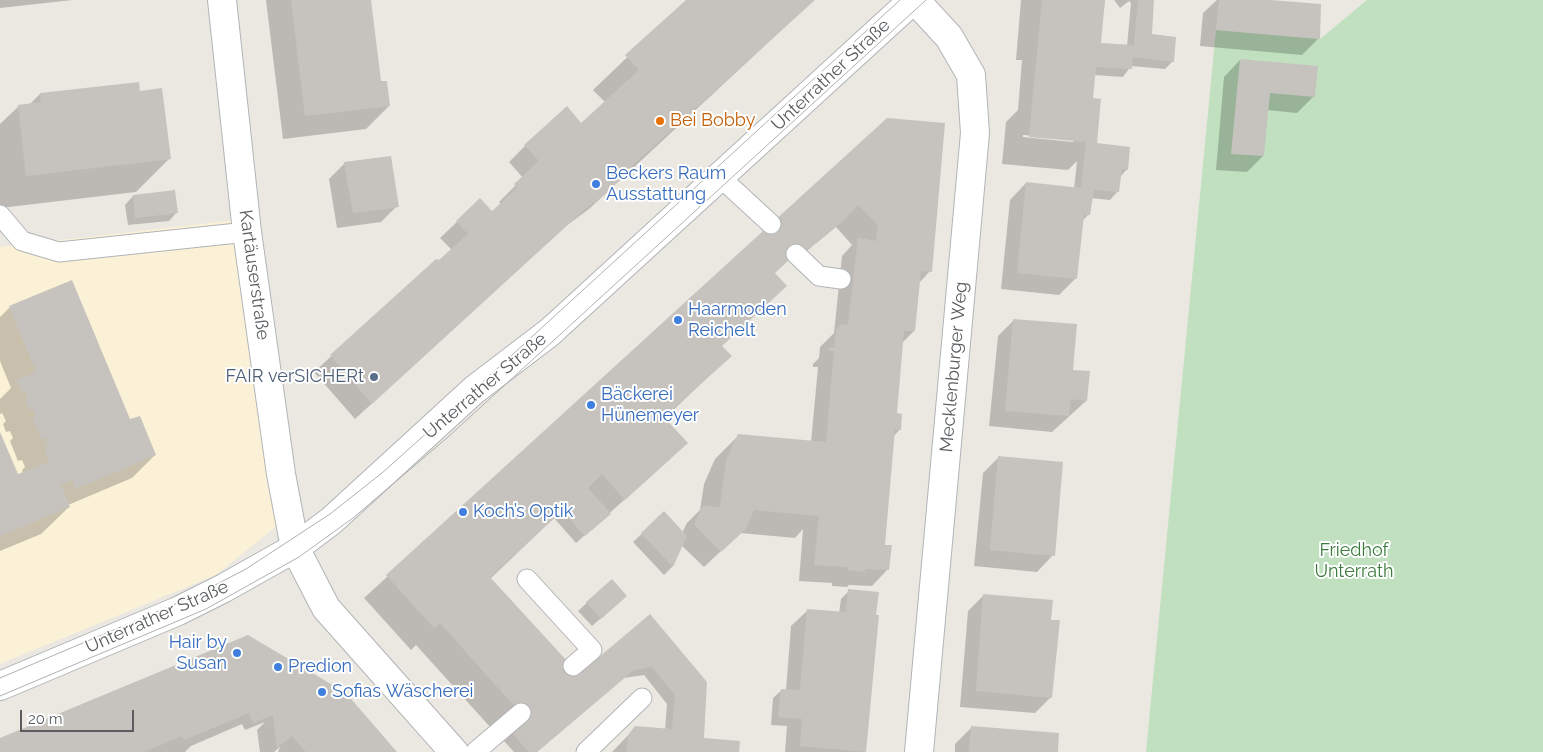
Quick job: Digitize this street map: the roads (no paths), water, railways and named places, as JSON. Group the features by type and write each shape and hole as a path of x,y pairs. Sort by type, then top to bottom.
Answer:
{"street":[{"name":"Kartäuserstraße","path":"222,0 247,232 281,474 295,548 326,608 454,752"},
{"name":"Unterrather Straße","path":"0,686 178,611 224,588 295,548 331,521 474,390 550,332 914,0"},
{"name":"Mecklenburger Weg","path":"914,0 950,37 971,75 975,133 919,752"}],"lane":[{"path":"720,177 771,224"},
{"path":"0,215 22,240 59,252 247,232"},
{"path":"796,254 819,276 841,279"},
{"path":"527,579 592,650 573,666"},
{"path":"586,752 642,698"},
{"path":"475,752 520,713"}],"tram line":[{"path":"0,678 194,596 246,569 330,514 382,473 430,430 900,0"},
{"path":"0,696 206,609 299,557 353,518 448,437 926,0"}],"place":[{"name":"Bei Bobby","path":"660,121"},
{"name":"Beckers Raum Ausstattung","path":"596,184"},
{"name":"Haarmoden Reichelt","path":"678,320"},
{"name":"FAIR verSICHERt","path":"374,377"},
{"name":"Bäckerei Hünemeyer","path":"591,405"},
{"name":"Koch’s Optik","path":"463,512"},
{"name":"Hair by Susan","path":"237,653"},
{"name":"Predion","path":"278,667"},
{"name":"Sofias Wäscherei","path":"322,692"}],"park label":[{"name":"Friedhof Unterrath","path":"1354,561"}]}
